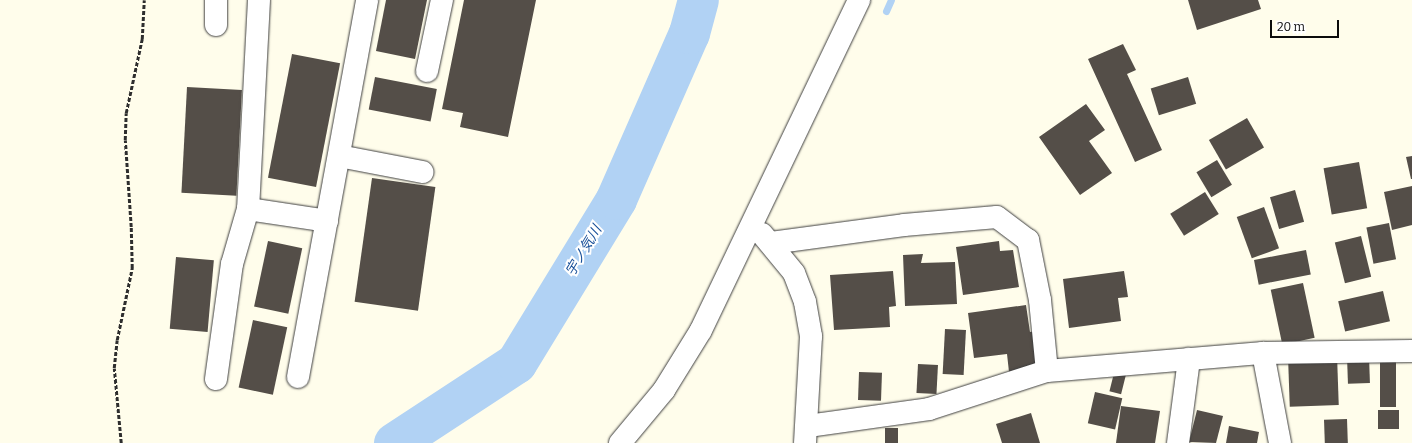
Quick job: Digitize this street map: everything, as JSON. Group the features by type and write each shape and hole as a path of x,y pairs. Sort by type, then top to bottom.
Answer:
{"street":[{"path":"216,0 216,25"},
{"path":"216,379 232,264 248,209 259,0"},
{"path":"298,378 367,0"},
{"path":"427,71 442,0"},
{"path":"620,443 664,390 701,330 859,0"},
{"path":"339,156 422,172"},
{"path":"248,209 327,221"},
{"path":"771,243 904,225 997,217 1028,240 1040,300 1047,371"},
{"path":"753,224 771,243 794,273 808,316 812,336 806,434 929,409 1047,371 1263,353 1412,350"},
{"path":"1263,353 1280,443"},
{"path":"1178,443 1189,359"}],"path":[{"path":"121,443 114,368 116,340 132,268 125,126 142,39 144,0"}],"building":[{"path":"386,0 427,0 415,59 376,51"},
{"path":"464,0 536,0 508,137 460,127 463,113 442,109"},
{"path":"1188,0 1258,0 1261,9 1197,30"},
{"path":"1123,44 1136,70 1127,74 1162,150 1135,162 1088,59"},
{"path":"292,54 340,63 316,187 268,178"},
{"path":"375,77 437,89 431,121 369,109"},
{"path":"1188,77 1196,104 1159,115 1151,88"},
{"path":"187,87 242,90 236,196 181,193"},
{"path":"1086,104 1105,130 1089,141 1112,173 1080,195 1039,137"},
{"path":"1247,118 1264,147 1226,169 1209,140"},
{"path":"1412,156 1412,179 1411,179 1406,157"},
{"path":"1217,160 1232,185 1211,197 1196,172"},
{"path":"1359,162 1367,208 1332,215 1324,168"},
{"path":"372,178 435,187 418,311 355,302"},
{"path":"1412,186 1412,225 1392,230 1384,192"},
{"path":"1295,190 1304,222 1279,229 1270,197"},
{"path":"1205,192 1219,214 1184,236 1170,214"},
{"path":"1264,207 1279,248 1252,258 1237,217"},
{"path":"1389,223 1396,259 1373,264 1366,227"},
{"path":"1361,236 1371,277 1345,283 1335,243"},
{"path":"268,241 302,248 288,314 254,307"},
{"path":"999,241 1000,251 1013,250 1019,287 963,295 956,247"},
{"path":"1306,250 1311,275 1259,285 1254,260"},
{"path":"923,254 921,263 955,262 957,304 905,306 903,255"},
{"path":"176,257 214,260 208,332 170,329"},
{"path":"893,271 896,306 889,307 890,327 834,330 830,275"},
{"path":"1124,271 1128,297 1118,298 1121,321 1069,328 1063,279"},
{"path":"1303,283 1315,338 1282,345 1271,290"},
{"path":"1383,291 1390,321 1345,332 1338,301"},
{"path":"1026,305 1030,332 1035,331 1040,368 1009,372 1007,354 974,358 968,313"},
{"path":"253,320 287,327 273,395 239,387"},
{"path":"945,329 966,330 964,375 943,374"},
{"path":"1337,355 1339,405 1290,407 1288,357"},
{"path":"1369,356 1370,383 1348,384 1347,357"},
{"path":"1380,357 1396,357 1396,407 1380,407"},
{"path":"918,364 938,365 936,394 916,393"},
{"path":"1115,369 1127,372 1121,394 1109,391"},
{"path":"859,372 882,373 881,401 858,400"},
{"path":"1095,392 1122,398 1115,429 1088,423"},
{"path":"1121,406 1160,411 1155,443 1116,443"},
{"path":"1197,410 1223,416 1216,443 1189,442"},
{"path":"1378,410 1399,410 1399,429 1378,429"},
{"path":"1031,413 1040,443 1002,443 996,424"},
{"path":"1347,419 1348,443 1325,443 1324,420"},
{"path":"1229,426 1259,432 1257,443 1226,443"},
{"path":"885,428 898,428 898,443 885,443"}],"waterway":[{"name":"宇ノ気川","path":"394,443 516,363 616,199 689,33 698,0"},
{"path":"886,11 891,0"}]}
